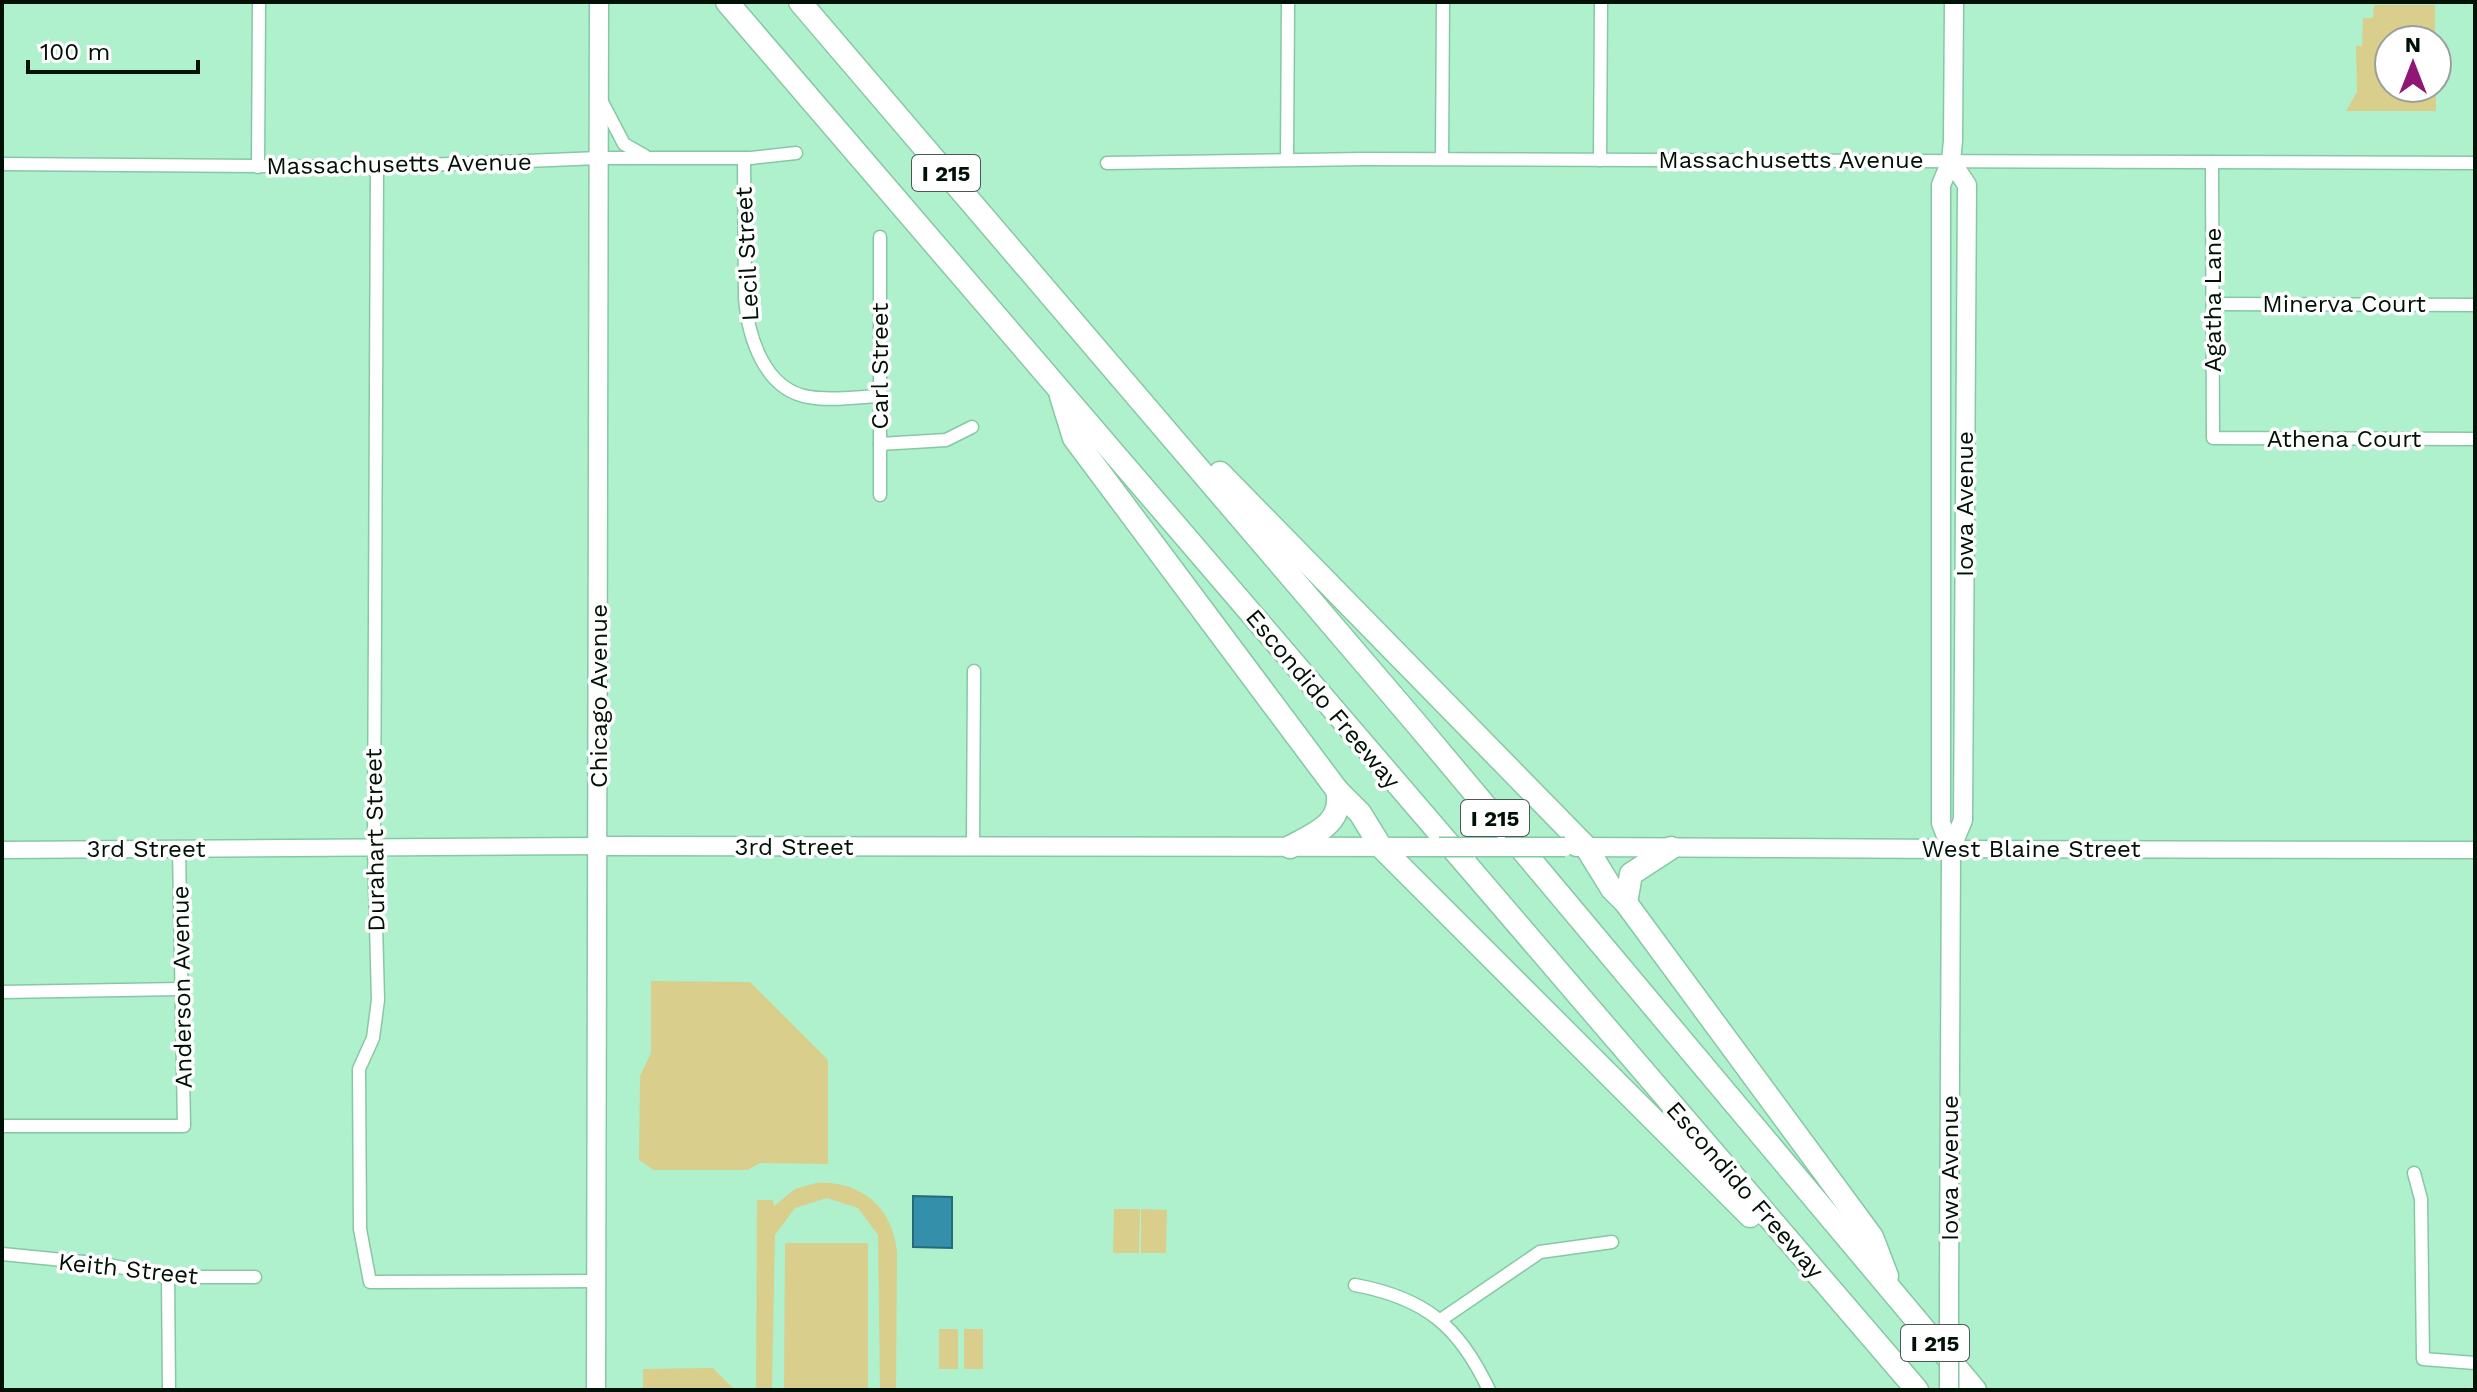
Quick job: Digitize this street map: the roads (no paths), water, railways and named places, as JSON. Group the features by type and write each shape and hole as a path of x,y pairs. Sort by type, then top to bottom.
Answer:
{"highway":[{"name":"Escondido Freeway","path":"800,2 1415,722 1975,1390"},
{"name":"Escondido Freeway","path":"728,3 1917,1390"},
{"path":"1092,344 1421,674 1626,903 1872,1237 1895,1296"},
{"path":"1056,384 1074,438 1337,790 1659,1127 1858,1321"},
{"path":"1290,847 1333,819 1340,802 1337,790"},
{"path":"1626,903 1631,874 1671,848"}],"main road":[{"name":"Chicago Avenue","path":"596,1390 599,2"},
{"name":"Iowa Avenue","path":"1949,1390 1951,849 1941,823 1941,185 1951,161 1954,2"},
{"name":"3rd Street","path":"2,850 599,846 1576,847"},
{"name":"West Blaine Street","path":"1576,847 2475,850"}],"street":[{"path":"258,167 259,2"},
{"path":"1287,159 1288,2"},
{"path":"1442,159 1443,2"},
{"path":"1600,160 1601,2"},
{"path":"599,95 624,144 647,158"},
{"name":"Massachusetts Avenue","path":"2,164 377,167 599,158 744,158 796,153"},
{"name":"Lecil Street","path":"744,158 745,298 757,355 777,380 807,398 879,396"},
{"name":"Massachusetts Avenue","path":"1107,163 1287,159 2475,163"},
{"name":"Agatha Lane","path":"2212,162 2213,438"},
{"name":"Durahart Street","path":"377,167 374,847 378,1000 373,1038 359,1069 360,1229 370,1282 596,1281"},
{"name":"Carl Street","path":"880,237 880,495"},
{"name":"Minerva Court","path":"2213,304 2475,305"},
{"path":"880,444 946,440 972,427"},
{"name":"Athena Court","path":"2213,438 2475,439"},
{"path":"973,847 974,671"},
{"name":"Anderson Avenue","path":"2,1126 184,1126 179,848"},
{"path":"2,992 181,989"},
{"path":"2414,1173 2421,1199 2423,1359 2475,1363"},
{"path":"1442,1319 1540,1252 1612,1242"},
{"name":"Keith Street","path":"2,1254 47,1261 104,1264 168,1277 255,1277"},
{"path":"168,1277 169,1390"},
{"path":"1355,1285 1392,1291 1442,1319 1479,1369 1489,1390"}],"water":[{"path":"913,1196 952,1197 952,1248 913,1247"}]}
